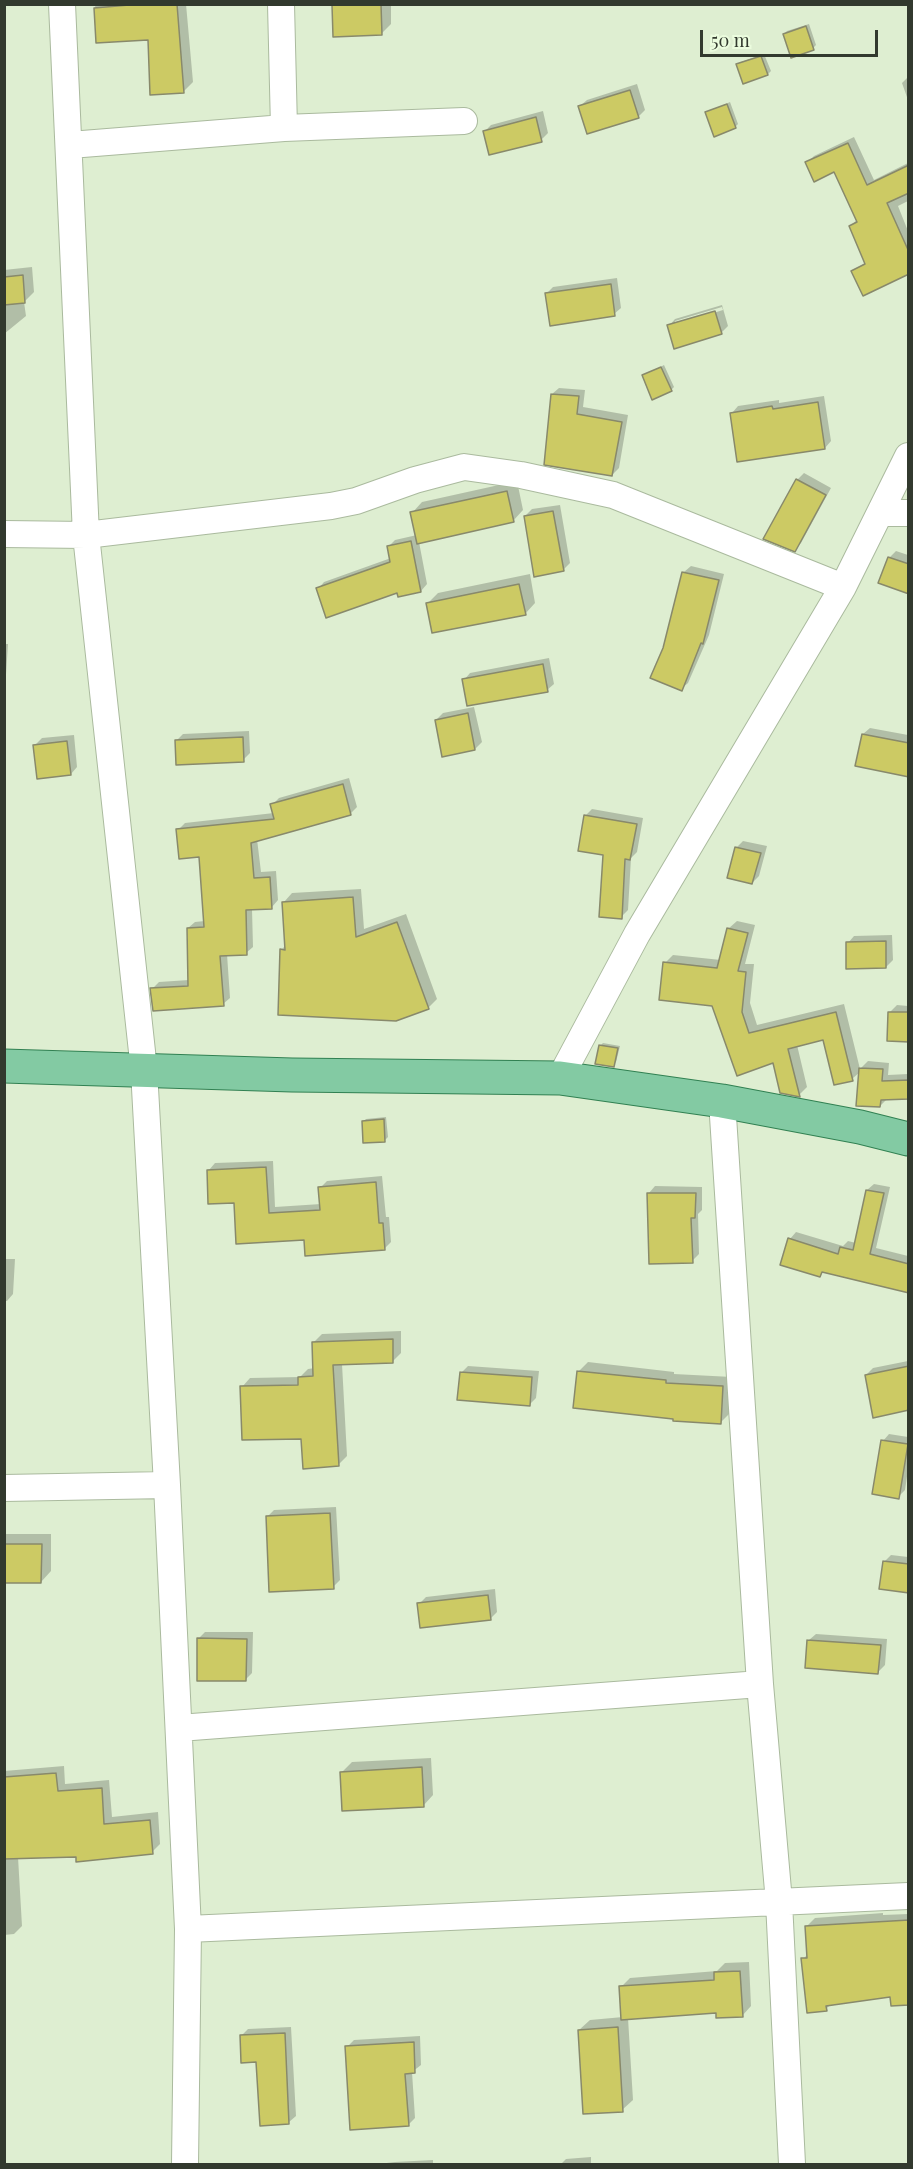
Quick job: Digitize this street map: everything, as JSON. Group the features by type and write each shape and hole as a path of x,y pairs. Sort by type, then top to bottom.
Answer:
{"main road":[{"path":"4,1066 292,1075 560,1078 722,1101 860,1127 909,1139"}],"street":[{"path":"62,4 86,535 144,1070 188,1929 185,2164"},
{"path":"281,4 284,129"},
{"path":"70,145 284,129 464,121"},
{"path":"560,1078 637,934 843,587 909,456"},
{"path":"4,534 86,535 331,506 356,501 464,466 613,495 843,587"},
{"path":"880,513 909,513"},
{"path":"722,1101 760,1684 779,1902 792,2164"},
{"path":"4,1488 167,1485"},
{"path":"179,1728 760,1684"},
{"path":"188,1929 909,1896"}],"building":[{"path":"177,4 184,93 150,95 148,40 96,43 94,8"},
{"path":"381,4 382,35 333,37 332,5"},
{"path":"806,26 814,50 791,58 783,34"},
{"path":"761,56 768,75 743,84 736,64"},
{"path":"630,90 639,118 587,134 578,106"},
{"path":"727,104 736,128 714,137 705,112"},
{"path":"536,117 542,142 489,155 483,131"},
{"path":"848,143 867,185 909,165 909,193 887,203 909,252 909,274 863,296 851,271 865,264 849,226 857,222 834,172 814,182 805,162"},
{"path":"23,275 25,303 4,305 4,277"},
{"path":"611,284 615,316 550,326 545,293"},
{"path":"715,311 722,334 674,349 667,325"},
{"path":"661,367 672,391 652,400 642,375"},
{"path":"551,394 579,396 577,414 622,422 612,476 544,465"},
{"path":"818,402 825,449 737,462 730,413"},
{"path":"796,479 826,495 795,552 763,539"},
{"path":"507,491 514,522 417,544 410,512"},
{"path":"553,511 564,571 534,577 524,516"},
{"path":"411,541 421,592 398,597 397,593 326,618 316,588 390,562 387,546"},
{"path":"888,557 909,564 909,594 878,583"},
{"path":"682,572 719,580 703,644 701,643 682,691 650,678 663,648"},
{"path":"519,584 526,615 432,633 426,603"},
{"path":"543,664 548,692 467,706 462,679"},
{"path":"468,713 475,750 442,757 435,720"},
{"path":"862,734 909,743 909,777 855,766"},
{"path":"243,737 244,762 176,765 175,740"},
{"path":"67,741 71,775 37,779 33,745"},
{"path":"343,784 351,815 251,843 254,878 270,877 272,909 246,910 247,955 220,956 224,1006 153,1011 150,988 188,986 187,928 204,927 199,857 179,859 176,829 274,819 270,804"},
{"path":"584,815 637,824 630,860 625,859 622,919 599,917 603,855 578,851"},
{"path":"735,847 761,853 752,884 727,878"},
{"path":"353,897 356,937 397,922 429,1009 396,1021 278,1015 280,949 285,950 282,902"},
{"path":"727,928 748,933 738,971 746,972 742,1012 749,1033 836,1012 853,1081 834,1085 823,1040 788,1049 800,1097 780,1093 773,1063 737,1076 712,1006 659,1000 663,962 717,968"},
{"path":"886,941 886,968 846,969 846,942"},
{"path":"888,1012 909,1012 909,1042 887,1041"},
{"path":"599,1045 618,1048 614,1067 595,1064"},
{"path":"859,1068 883,1069 882,1081 909,1080 909,1099 881,1100 880,1107 856,1106"},
{"path":"384,1119 385,1142 363,1143 362,1121"},
{"path":"266,1167 269,1213 320,1210 318,1187 376,1182 379,1223 383,1223 385,1250 305,1256 304,1240 236,1244 234,1203 208,1204 207,1170"},
{"path":"866,1190 884,1193 870,1254 909,1264 909,1293 822,1272 820,1277 780,1265 788,1238 838,1254 840,1247 853,1250"},
{"path":"647,1193 696,1193 695,1218 691,1218 693,1263 649,1264"},
{"path":"393,1339 393,1363 333,1365 339,1466 303,1469 301,1439 242,1440 240,1386 298,1385 298,1377 313,1376 312,1342"},
{"path":"909,1366 909,1410 873,1418 865,1375"},
{"path":"577,1371 666,1380 666,1383 723,1386 721,1424 673,1421 673,1419 573,1408"},
{"path":"460,1372 532,1377 530,1406 457,1400"},
{"path":"881,1440 908,1444 899,1499 872,1494"},
{"path":"330,1513 334,1589 269,1592 266,1516"},
{"path":"4,1544 42,1544 41,1583 4,1583"},
{"path":"883,1561 909,1564 909,1593 879,1589"},
{"path":"488,1595 491,1620 420,1628 417,1603"},
{"path":"197,1638 247,1639 246,1681 197,1681"},
{"path":"807,1640 881,1645 878,1674 805,1668"},
{"path":"422,1767 424,1807 342,1811 340,1772"},
{"path":"56,1773 58,1791 102,1788 104,1824 150,1820 153,1854 76,1862 76,1857 4,1859 4,1777"},
{"path":"909,1920 909,2005 891,2006 890,1997 826,2006 827,2011 807,2013 801,1958 807,1958 805,1926"},
{"path":"740,1971 743,2017 716,2018 716,2013 621,2020 619,1986 714,1980 714,1972"},
{"path":"618,2027 623,2112 583,2114 578,2030"},
{"path":"285,2033 289,2124 260,2126 256,2062 241,2063 240,2035"},
{"path":"414,2042 415,2073 405,2074 409,2126 350,2130 345,2046"}]}
